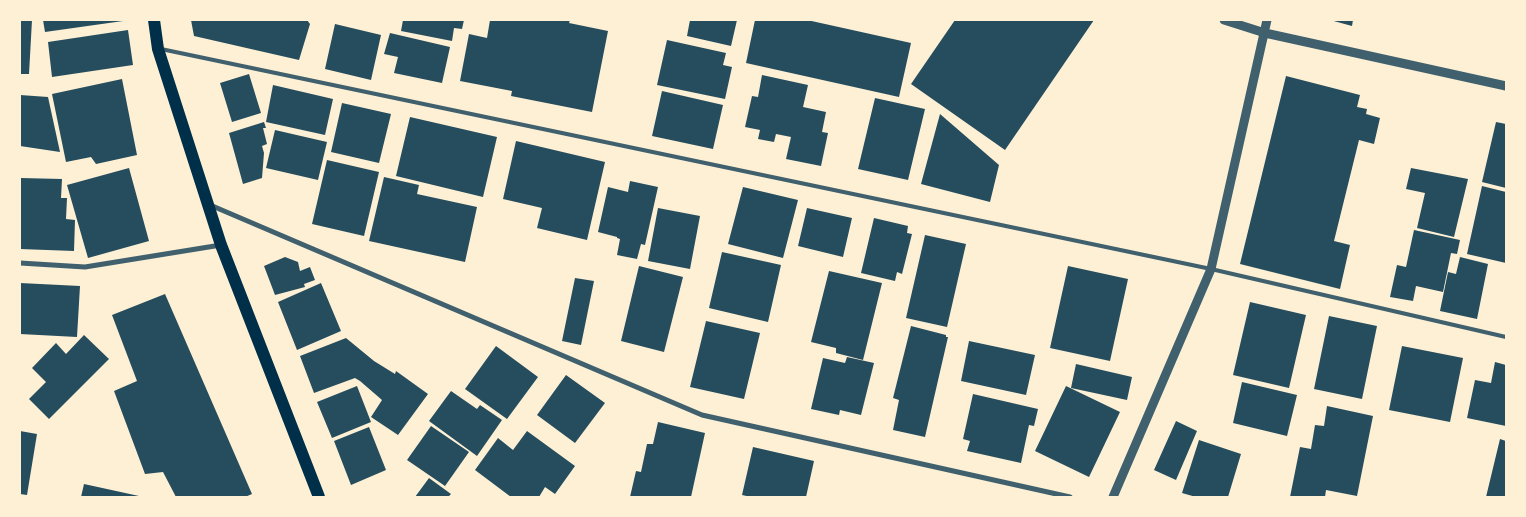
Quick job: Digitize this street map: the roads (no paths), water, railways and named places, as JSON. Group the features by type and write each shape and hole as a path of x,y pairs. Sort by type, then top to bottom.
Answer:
{"main road":[{"path":"154,20 158,49 221,245 319,497"}],"street":[{"path":"1224,20 1265,33 1506,86"},
{"path":"1113,497 1211,269 1267,20"},
{"path":"208,204 702,415 1070,497"},
{"path":"20,263 85,267 221,245"}],"lane":[{"path":"158,49 1211,269 1506,337"}]}
